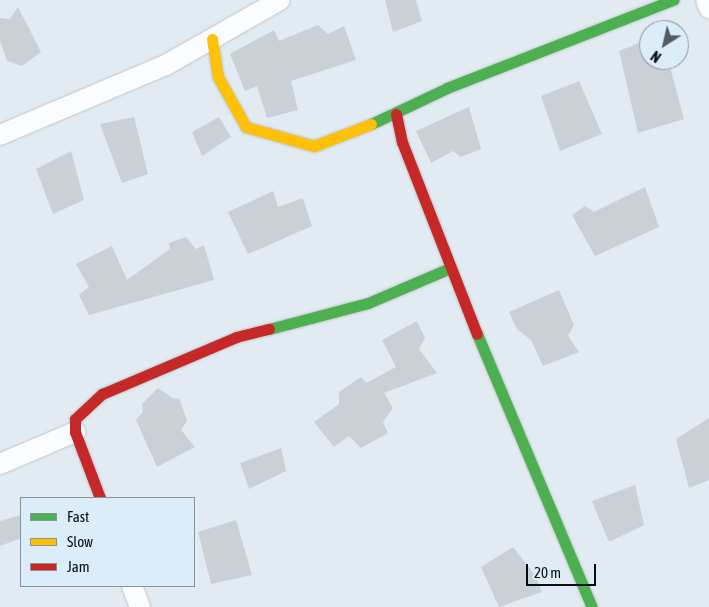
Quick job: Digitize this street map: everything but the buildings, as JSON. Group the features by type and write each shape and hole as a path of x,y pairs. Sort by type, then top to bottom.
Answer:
{"street":[{"path":"0,136 166,65 280,0"},
{"path":"212,38 218,77 237,114 256,132 314,146 396,114 447,88 673,0"},
{"path":"706,0 709,8"},
{"path":"396,114 402,142 450,268 592,607"},
{"path":"100,497 75,432 79,413 102,394 236,337 368,303 450,268"},
{"path":"0,464 75,432"},
{"path":"132,587 140,607"}],"traffic: fast":[{"path":"371,124 447,88 673,0"},
{"path":"269,329 368,303 450,268"},
{"path":"477,334 592,607"}],"traffic: slow":[{"path":"212,39 218,77 246,127 314,146 371,124"}],"traffic: jam":[{"path":"396,114 402,142 477,334"},
{"path":"100,497 75,432 75,419 102,394 236,337 269,329"}]}
